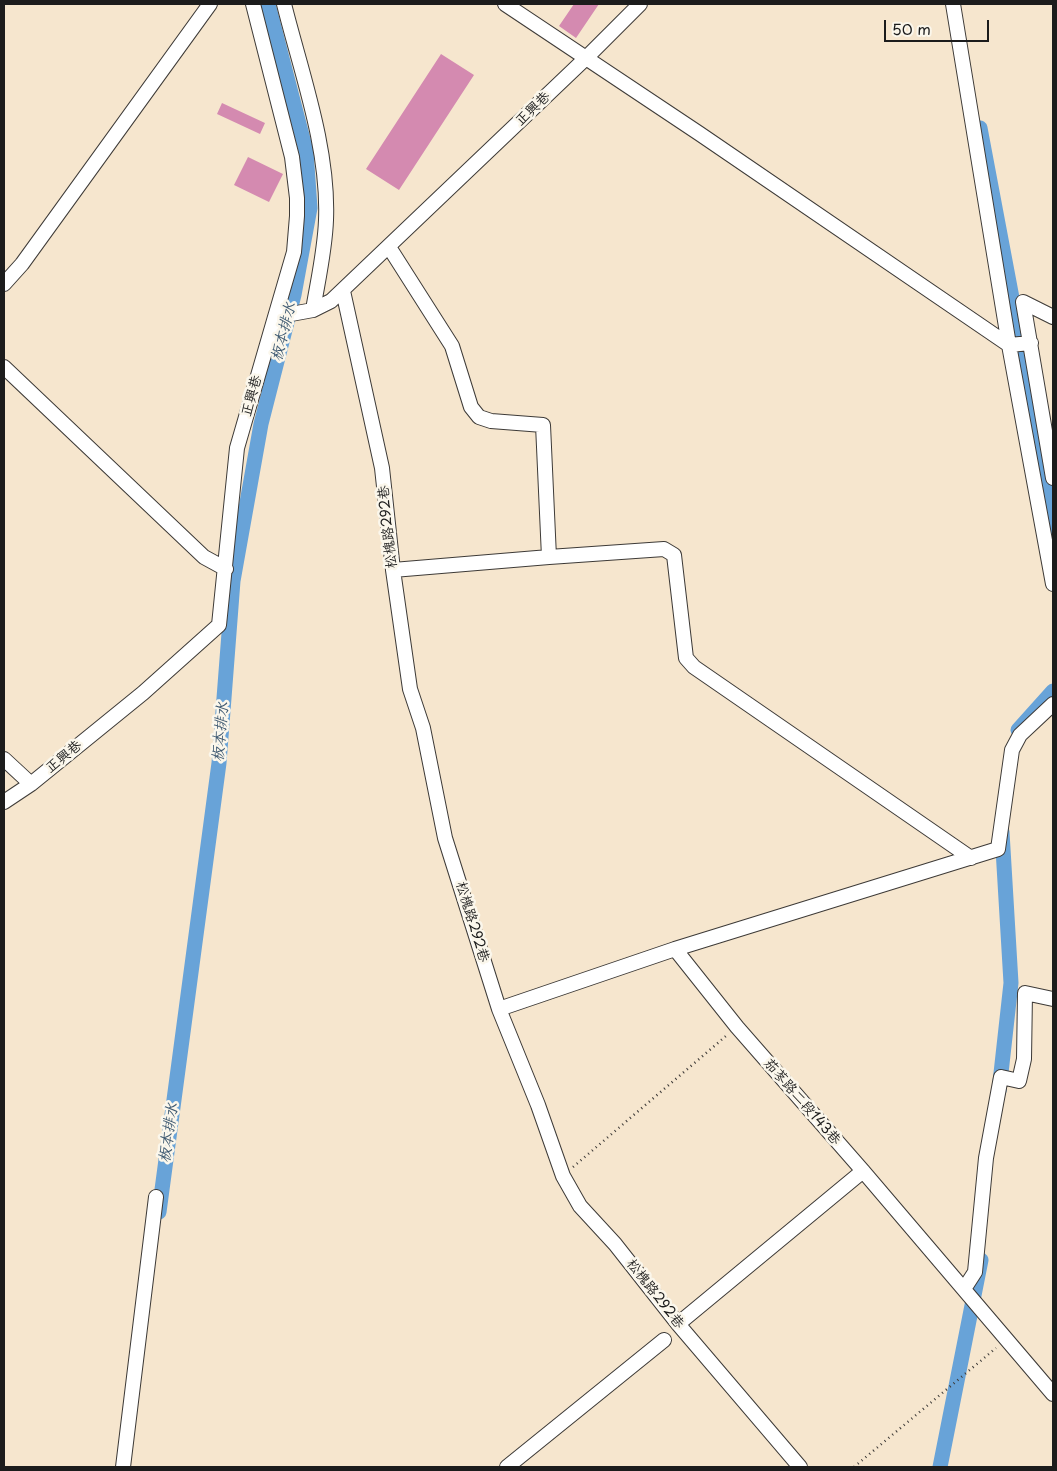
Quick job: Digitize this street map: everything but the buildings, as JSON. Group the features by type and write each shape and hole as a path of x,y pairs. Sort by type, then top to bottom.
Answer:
{"lane":[{"path":"4,284 22,264 210,4"},
{"path":"253,4 292,157 297,198 294,252 278,316"},
{"path":"284,4 316,130 325,182 325,235 308,311"},
{"path":"506,4 1009,345 1031,342"},
{"name":"正興巷","path":"4,802 31,784 143,693 219,625 237,448 278,316 308,311 331,301 343,291 640,4"},
{"path":"953,4 1009,345 1053,584"},
{"path":"389,247 452,346 471,407 479,417 491,421 543,425 549,557"},
{"name":"松槐路292巷","path":"343,291 382,468 393,570 410,689 423,728 445,838 499,1009 538,1105 563,1176 580,1206 615,1244 678,1324 800,1467"},
{"path":"1053,317 1023,302 1053,478"},
{"path":"4,367 204,557 226,569"},
{"path":"393,570 664,549 674,555 686,658 694,667 971,858"},
{"path":"499,1009 675,949 998,850 1012,750 1020,735 1053,704"},
{"path":"4,760 31,784"},
{"name":"茄苳路二段143巷","path":"675,949 737,1026 1053,1394"},
{"path":"964,1289 976,1272 986,1158 1001,1077 1019,1081 1023,1066 1026,1017 1025,994 1053,998"},
{"path":"678,1324 863,1171"},
{"path":"123,1467 156,1197"},
{"path":"507,1467 664,1340"}],"path":[{"path":"563,1176 737,1026"},
{"path":"854,1467 1006,1339"}],"waterway":[{"name":"板本排水","path":"159,1212 219,763 233,581 261,424 294,295 310,208 306,151 268,4"},
{"path":"980,128 1047,484 1053,527"},
{"path":"1018,730 1053,691"},
{"path":"999,1091 1011,983 1002,832"},
{"path":"940,1467 981,1260"}]}
